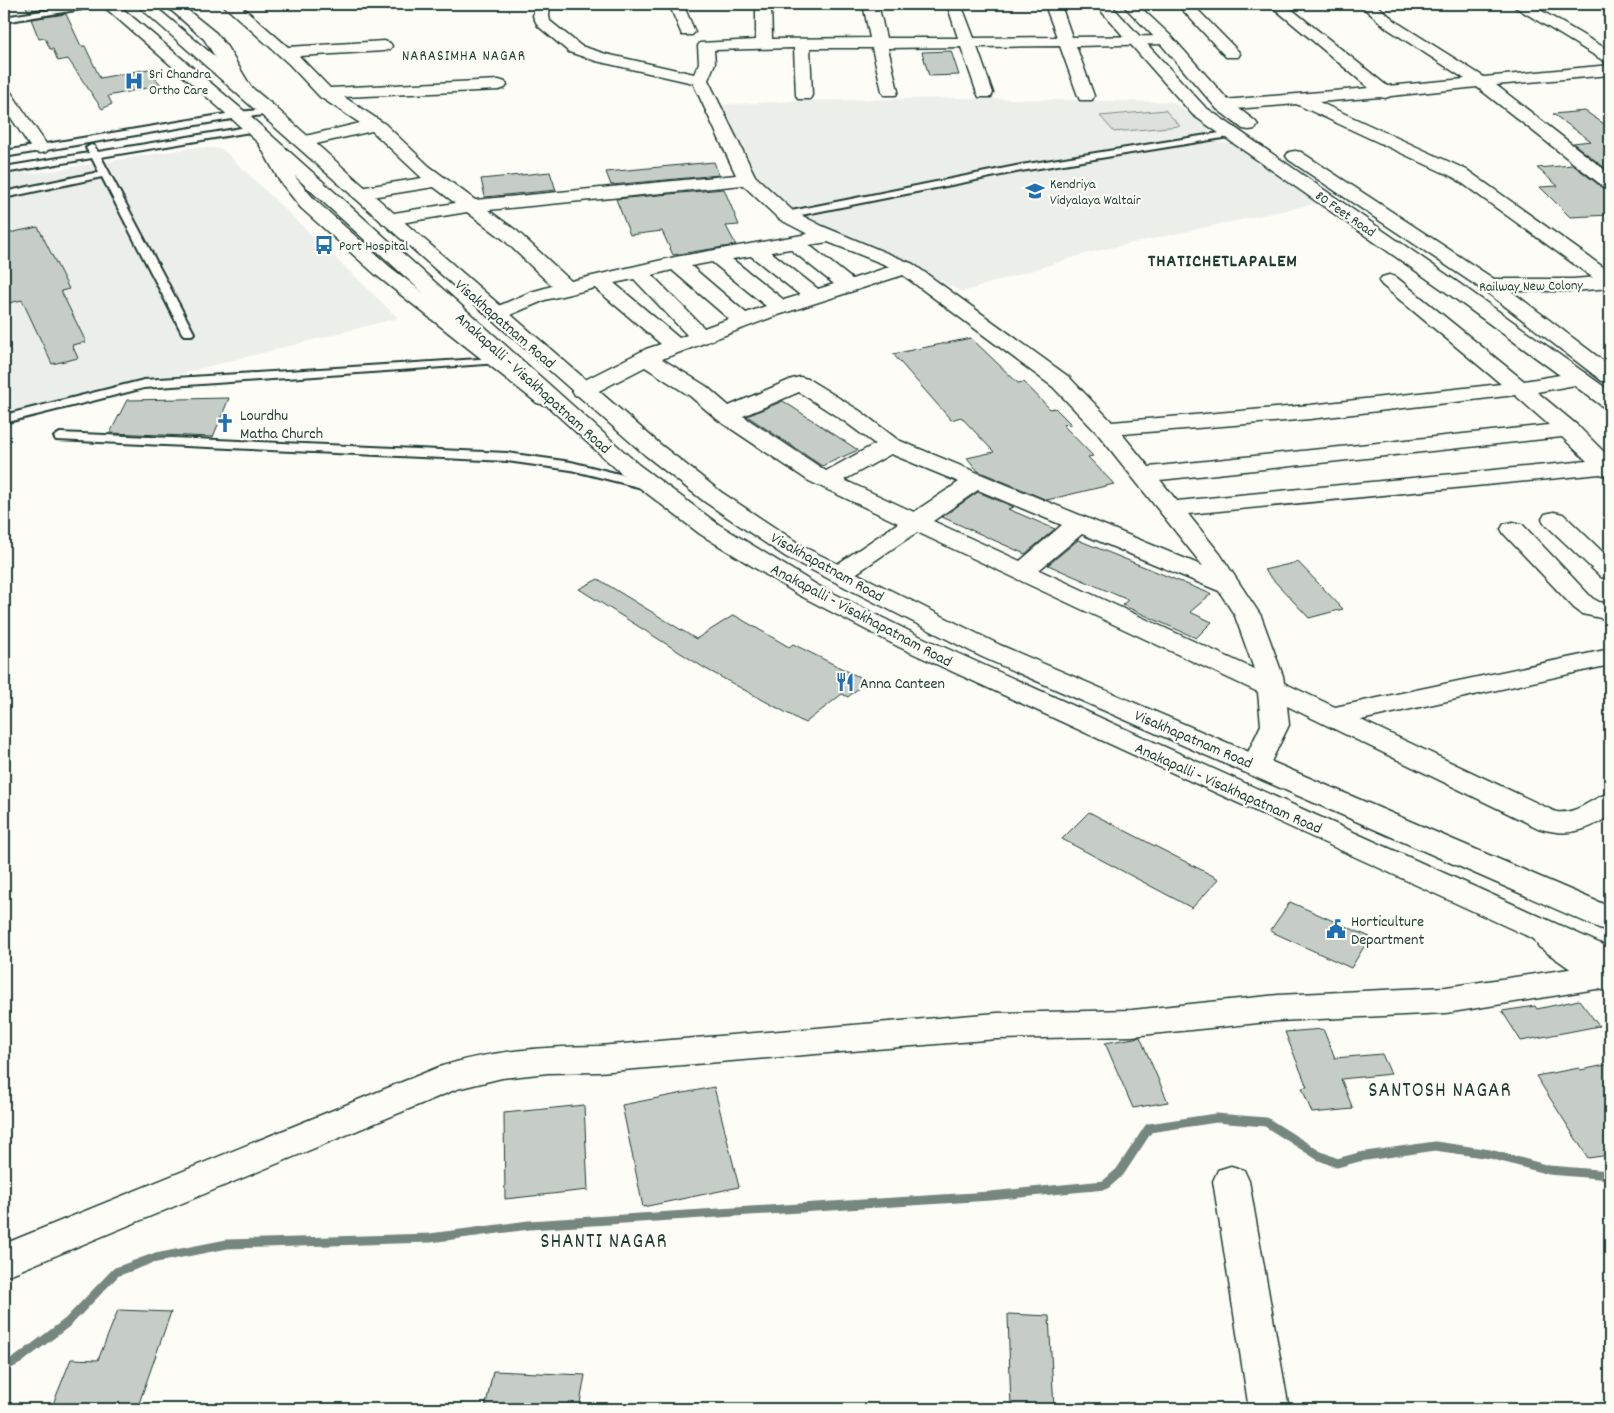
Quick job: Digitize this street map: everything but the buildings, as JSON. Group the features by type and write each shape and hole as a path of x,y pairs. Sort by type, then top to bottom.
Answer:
{"street":[{"name":"Anakapalli - Visakhapatnam Road","path":"108,4 253,129 631,470 709,529 808,590 908,641 1527,922 1608,973"},
{"name":"Visakhapatnam Road","path":"143,4 270,112 496,314 653,450 713,497 795,552 991,651 1604,916"},
{"path":"171,4 210,36 219,47 246,92"},
{"path":"230,4 285,52 326,93 374,125 438,181 510,234 566,288"},
{"path":"542,4 541,16 543,23 575,50 700,80"},
{"path":"676,4 687,32"},
{"path":"763,4 764,44"},
{"path":"870,4 890,91"},
{"path":"954,4 985,92"},
{"name":"80 Feet Road","path":"1102,4 1199,111 1610,400"},
{"path":"1130,4 1165,39 1223,105 1260,132 1232,134"},
{"path":"1184,4 1232,54"},
{"path":"1276,4 1385,93"},
{"path":"1366,4 1393,26 1481,82 1610,183"},
{"path":"1520,4 1610,58"},
{"path":"1054,8 1086,96"},
{"path":"1165,39 1136,41 706,46 707,63 700,80 747,179 786,215 906,268 1061,382 1106,429 1211,559 1248,616 1270,676 1276,725 1256,765"},
{"path":"802,45 804,95"},
{"path":"285,52 384,46"},
{"path":"1223,105 1385,93 1610,70"},
{"path":"326,93 499,85"},
{"path":"4,95 40,148"},
{"path":"1298,100 1461,174 1610,282"},
{"path":"304,142 374,125"},
{"path":"253,129 288,180 308,204 383,271 495,361 577,421"},
{"name":"80 Feet Road","path":"1281,146 1490,285 1610,376"},
{"path":"389,219 470,206 747,179"},
{"path":"359,193 438,181"},
{"path":"496,314 538,296 566,288 676,263 830,236"},
{"path":"793,242 849,286"},
{"path":"755,249 815,297"},
{"path":"716,256 781,308"},
{"path":"676,263 743,321"},
{"path":"583,390 646,358 676,346 781,308 906,268"},
{"path":"638,272 702,337"},
{"path":"599,281 676,346"},
{"path":"1389,281 1521,388 1569,430 1608,468"},
{"name":"Railway New Colony","path":"1453,288 1490,285 1573,285 1610,282"},
{"path":"646,358 698,390 726,415 817,476 1272,688 1548,821 1561,825 1574,824 1610,803"},
{"path":"1106,429 1310,412 1521,388 1578,378"},
{"path":"726,415 800,384 852,416 890,445 1227,585"},
{"path":"1143,475 1569,430"},
{"path":"827,480 890,445"},
{"path":"1170,509 1608,468"},
{"path":"839,574 976,481"},
{"path":"1554,519 1610,572"},
{"path":"1023,572 1080,523"},
{"path":"1512,529 1583,603 1591,609 1610,612"},
{"path":"1332,717 1610,657"},
{"path":"4,1261 451,1077 502,1066 548,1060 608,1058 997,1026 1132,1023 1278,1008 1446,1000 1608,973"},
{"path":"1232,1181 1269,1409"}],"lane":[{"path":"4,20 100,4"},
{"path":"4,170 253,129 270,112"},
{"path":"4,154 191,124 253,129"},
{"path":"191,124 203,138"},
{"path":"786,215 1021,168 1232,134"},
{"path":"87,140 188,333"},
{"path":"4,195 104,174"},
{"path":"4,419 154,383 495,361"},
{"path":"60,437 507,457 571,466 653,486"}],"shaded area":[{"name":"Kendriya Vidyalaya Waltair","path":"961,98 1173,102 1211,129 1205,134 1217,142 1231,143 1318,203 1091,252 962,292 892,255 801,218 757,180 720,105 793,101"},
{"path":"1165,110 1180,126 1114,132 1100,116"},
{"path":"198,147 222,149 398,318 4,419 4,174 18,171 31,174"}],"waterway":[{"path":"4,1367 18,1360 68,1322 116,1272 151,1259 227,1244 430,1238 529,1225 990,1196 1105,1185 1120,1172 1149,1128 1216,1118 1266,1122 1318,1155 1337,1163 1359,1157 1435,1146 1490,1154 1549,1170 1610,1175"}],"place":[{"name":"Sri Chandra Ortho Care","path":"134,81"},
{"name":"Kendriya Vidyalaya Waltair","path":"1035,191"},
{"name":"Port Hospital","path":"324,245"},
{"name":"Lourdhu Matha Church","path":"225,423"},
{"name":"Anna Canteen","path":"845,682"},
{"name":"Horticulture Department","path":"1336,929"}],"district":[{"name":"NARASIMHA NAGAR","path":"464,55"},
{"name":"THATICHETLAPALEM","path":"1223,260"},
{"name":"SANTOSH NAGAR","path":"1440,1089"},
{"name":"SHANTI NAGAR","path":"604,1240"}]}
